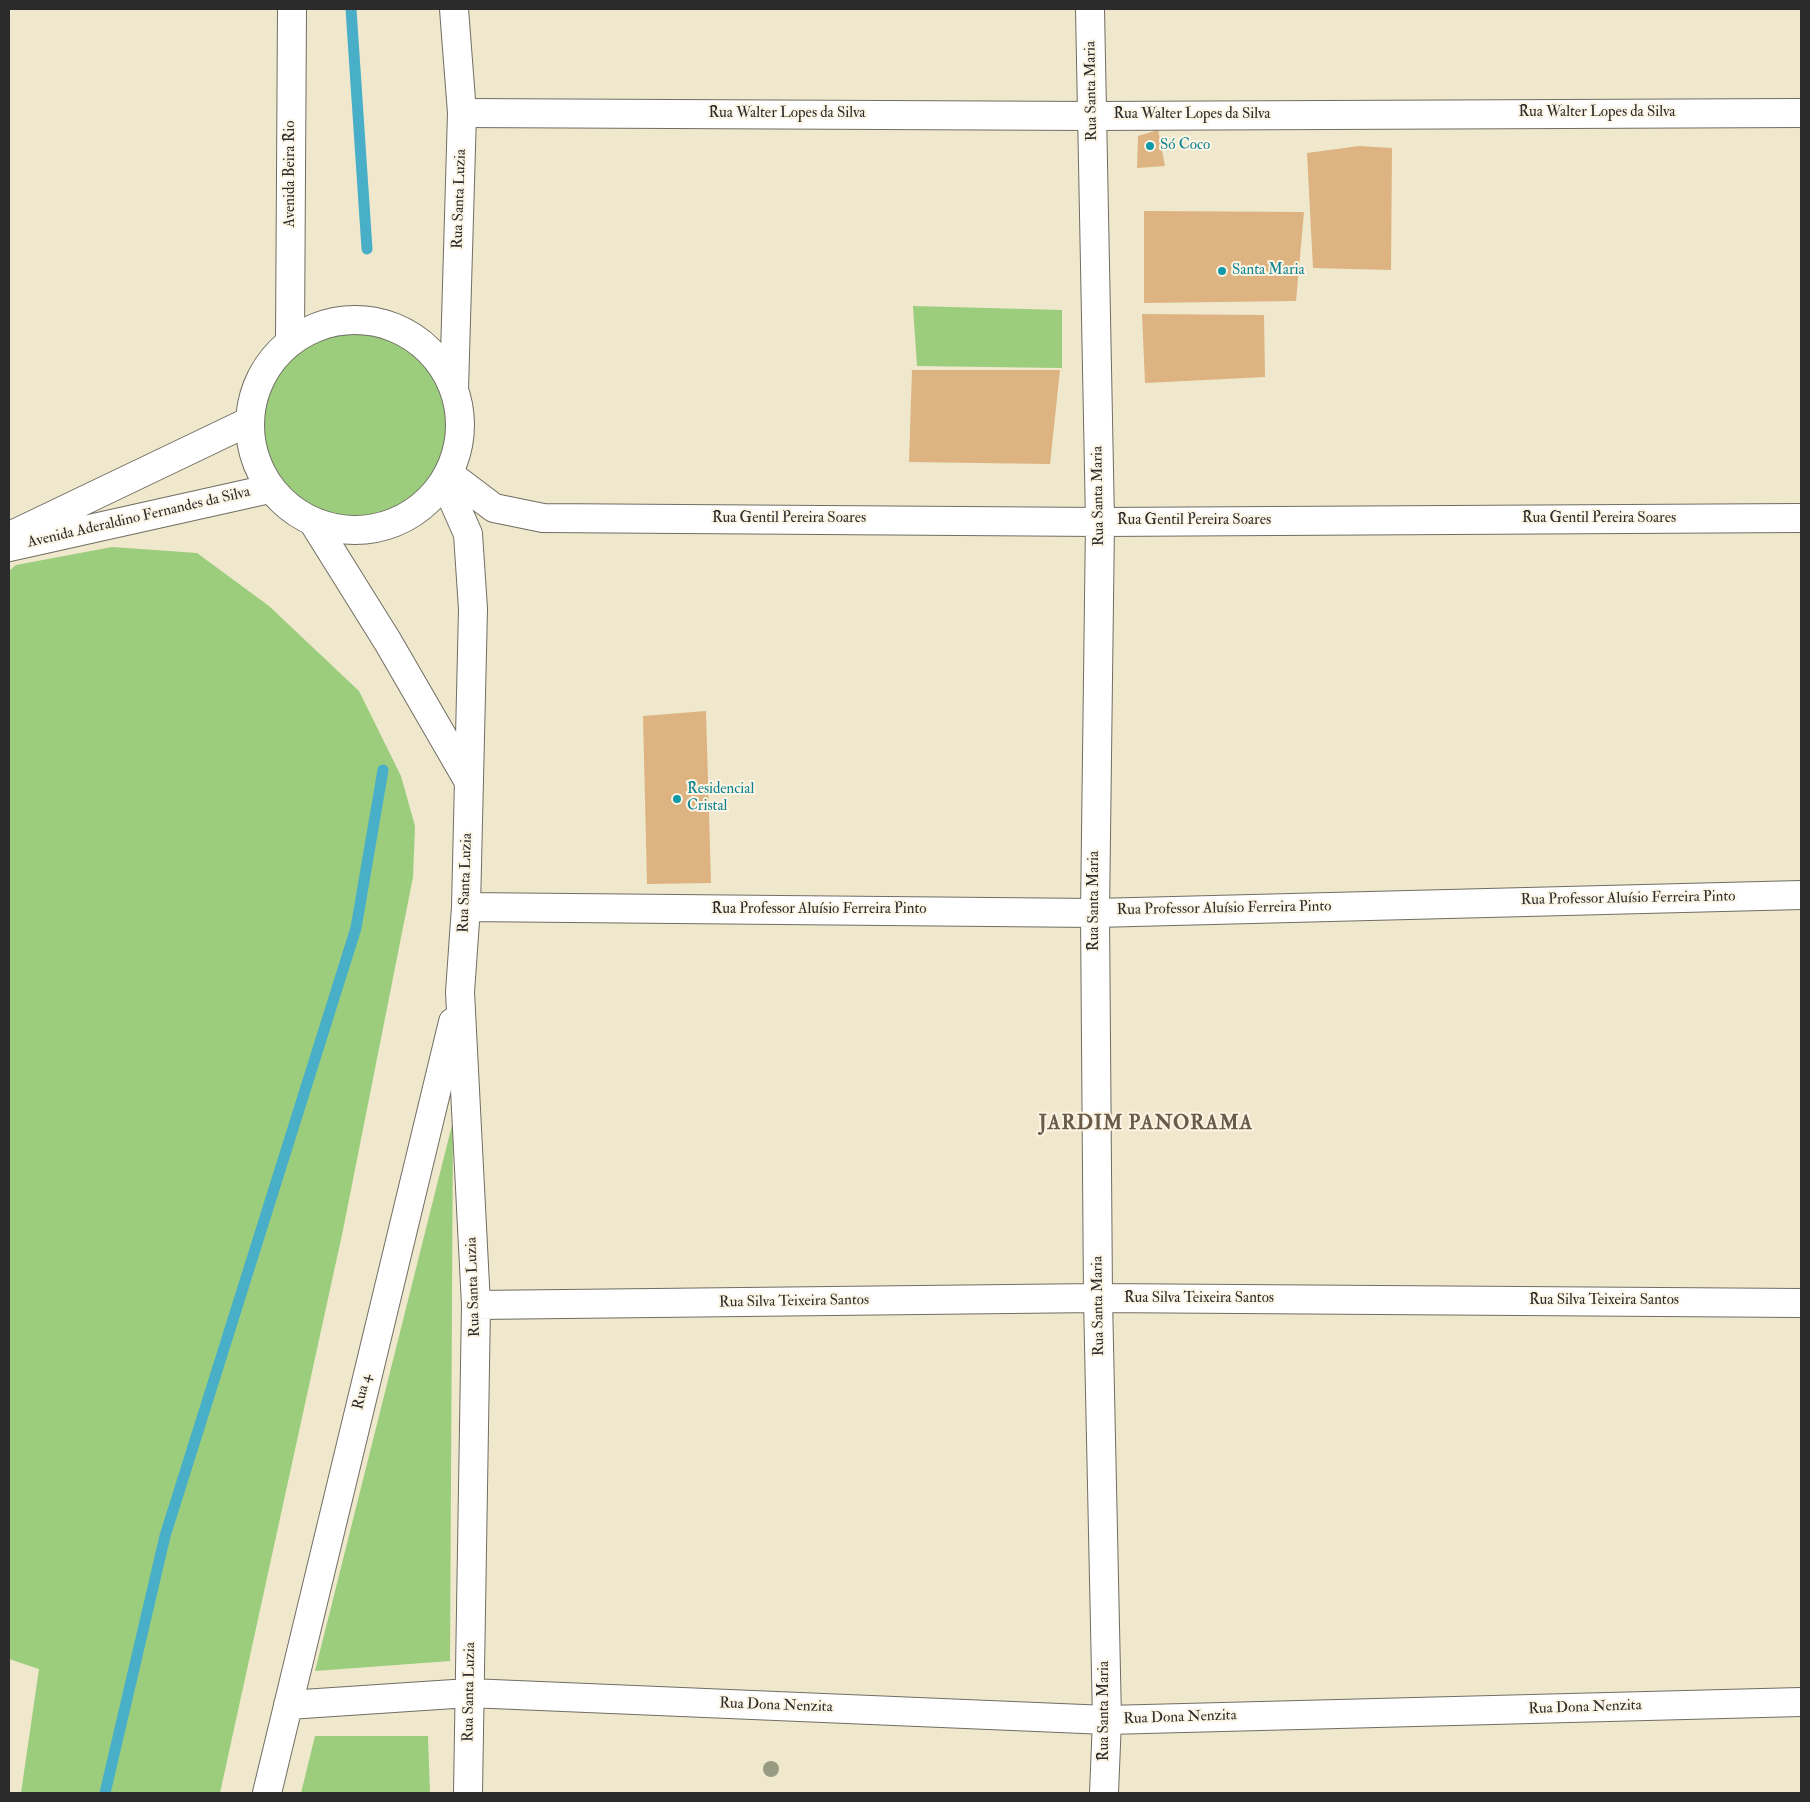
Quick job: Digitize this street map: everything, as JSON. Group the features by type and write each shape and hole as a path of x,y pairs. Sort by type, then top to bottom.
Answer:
{"street":[{"name":"Avenida Beira Rio","path":"290,340 292,9"},
{"name":"Rua Santa Luzia","path":"454,9 462,113 454,389"},
{"name":"Rua Santa Maria","path":"1090,9 1100,522 1095,913 1098,1298 1107,1720 1104,1793"},
{"name":"Rua Walter Lopes da Silva","path":"462,113 1092,116 1801,113"},
{"path":"315,525 364,532 410,516 447,478 456,454 460,432 459,410 454,389 434,355 402,330 364,319 325,322 290,340 267,362 253,391 248,422 269,489 315,525 388,642 469,782"},
{"name":"Avenida Aderaldino Fernandes da Silva","path":"9,536 248,422"},
{"name":"Rua Santa Luzia","path":"447,478 468,534 473,609 466,907 460,992 476,1306 468,1793"},
{"name":"Rua Gentil Pereira Soares","path":"447,478 494,508 542,518 1100,522 1801,518"},
{"name":"Avenida Aderaldino Fernandes da Silva","path":"9,547 269,489"},
{"name":"Rua Professor Aluísio Ferreira Pinto","path":"466,907 1095,913 1801,895"},
{"name":"Rua 4","path":"266,1793 460,992"},
{"name":"Rua Silva Teixeira Santos","path":"476,1306 1098,1298 1801,1302"},
{"name":"Rua Dona Nenzita","path":"288,1704 470,1693 1107,1720 1801,1702"}],"green space":[{"path":"913,306 1062,310 1062,368 917,366"},
{"path":"354,333 372,335 389,340 419,360 439,390 444,407 446,425 444,443 439,460 419,490 389,510 372,515 354,517 336,515 319,510 289,490 269,460 264,443 262,425 264,407 269,390 289,360 319,340 336,335"},
{"path":"112,547 197,553 269,606 359,691 401,776 415,826 413,877 343,1230 220,1793 21,1793 39,1669 9,1659 9,571 16,565"},
{"path":"453,1121 450,1661 315,1671"},
{"path":"315,1736 428,1736 430,1793 301,1793"}],"building":[{"name":"Só Coco","path":"1158,130 1165,166 1137,168 1138,136"},
{"path":"1359,146 1392,148 1391,270 1313,268 1307,153"},
{"name":"Santa Maria","path":"1144,211 1304,212 1296,301 1144,303"},
{"path":"1142,314 1264,315 1265,377 1145,383"},
{"path":"912,370 1060,370 1050,464 909,462"},
{"name":"Residencial Cristal","path":"706,711 711,883 647,884 643,716"}],"waterway":[{"path":"351,9 367,249"},
{"path":"105,1793 165,1536 356,928 383,770"}],"place":[{"name":"Só Coco","path":"1150,146"},
{"name":"Santa Maria","path":"1222,271"},
{"name":"Residencial Cristal","path":"677,799"}],"district":[{"name":"JARDIM PANORAMA","path":"1146,1125"}]}
